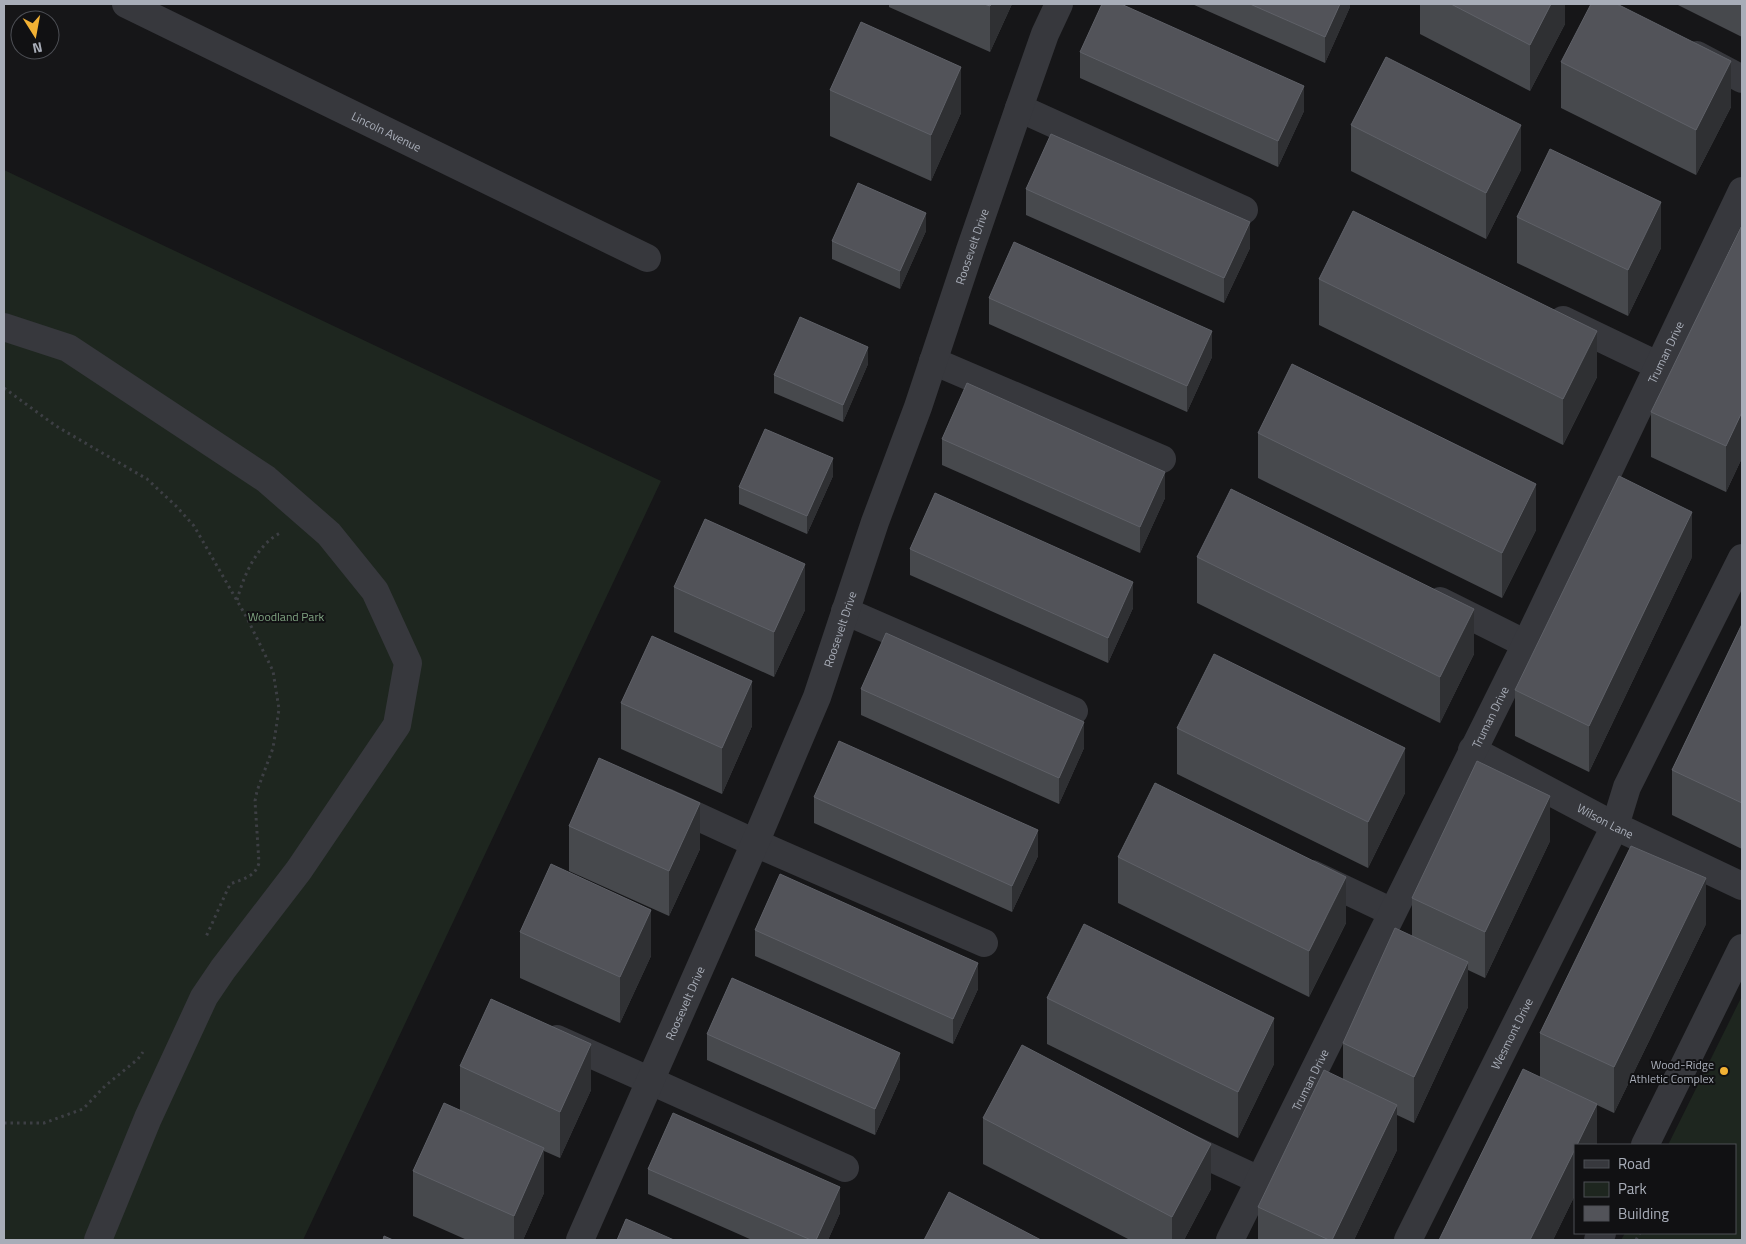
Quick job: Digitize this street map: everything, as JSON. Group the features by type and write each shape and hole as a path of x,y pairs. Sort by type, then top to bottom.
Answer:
{"street":[{"name":"Lincoln Avenue","path":"126,4 647,258"},
{"name":"Roosevelt Drive","path":"580,1240 755,843 817,697 875,522 918,406 1019,108 1045,34 1059,4"},
{"path":"1675,43 1742,79"},
{"path":"1019,108 1244,210"},
{"name":"Truman Drive","path":"1230,1240 1526,644 1742,191"},
{"path":"1542,310 1659,366"},
{"path":"4,327 68,348 266,479 329,534 375,591 408,663 397,725 298,870 204,997 148,1118 98,1240"},
{"path":"933,361 1162,458"},
{"name":"Wesmont Drive","path":"1408,1240 1615,826 1627,787 1742,558"},
{"path":"1419,591 1526,644"},
{"path":"845,611 1074,711"},
{"name":"Wilson Lane","path":"1472,750 1615,826 1742,886"},
{"path":"641,790 755,843 984,943"},
{"path":"1293,866 1392,912"},
{"path":"1645,1144 1742,948"},
{"path":"537,1030 845,1168"},
{"path":"1152,1131 1259,1180"}],"path":[{"path":"4,388 56,426 147,479 176,506 194,526 247,618 273,671 279,709 273,748 255,801 259,863 257,870 252,876 230,884 202,945"},
{"path":"237,600 243,579 257,554 277,534 311,518"},
{"path":"4,1123 44,1123 82,1109 105,1086 138,1059 143,1051"}],"green space":[{"name":"Woodland Park","path":"4,170 661,481 303,1240 4,1240"},
{"name":"Wood-Ridge Athletic Complex","path":"1742,996 1742,1240 1621,1240 1624,1234 1736,1234 1736,1144 1668,1144"}],"building":[{"path":"1102,4 1121,4 1304,86 1278,141 1080,52"},
{"path":"1250,4 1340,4 1325,37"},
{"path":"1451,4 1551,4 1530,45"},
{"path":"1591,4 1617,4 1731,61 1696,130 1561,62"},
{"path":"861,22 961,67 931,135 830,90"},
{"path":"1386,57 1521,125 1486,193 1351,125"},
{"path":"1051,134 1250,222 1224,278 1026,189"},
{"path":"1550,149 1661,202 1628,270 1517,217"},
{"path":"858,183 926,213 900,271 832,241"},
{"path":"1353,211 1597,331 1563,399 1319,279"},
{"path":"1742,225 1742,412 1726,446 1651,412"},
{"path":"1014,242 1212,331 1187,386 989,298"},
{"path":"800,317 868,347 843,405 774,375"},
{"path":"1292,364 1536,484 1502,553 1258,433"},
{"path":"967,383 1165,472 1140,527 942,439"},
{"path":"765,429 833,458 807,516 739,487"},
{"path":"1619,476 1692,512 1589,726 1515,690"},
{"path":"1231,489 1474,609 1440,677 1197,557"},
{"path":"935,493 1133,582 1108,638 910,549"},
{"path":"705,519 805,564 774,632 674,587"},
{"path":"1742,624 1742,803 1672,770"},
{"path":"886,633 1084,722 1059,778 861,689"},
{"path":"652,636 752,681 722,748 621,703"},
{"path":"1214,654 1405,748 1368,822 1177,728"},
{"path":"839,741 1038,830 1012,886 814,797"},
{"path":"599,758 700,803 669,871 569,826"},
{"path":"1477,761 1550,796 1485,932 1412,898"},
{"path":"1155,783 1346,877 1309,951 1118,857"},
{"path":"1631,846 1706,878 1614,1067 1540,1033"},
{"path":"551,864 651,910 620,977 520,932"},
{"path":"780,874 978,963 953,1019 755,930"},
{"path":"1084,924 1274,1018 1238,1092 1047,998"},
{"path":"1395,928 1468,962 1414,1077 1343,1043"},
{"path":"732,978 900,1053 875,1109 707,1034"},
{"path":"491,999 591,1044 560,1112 460,1066"},
{"path":"1022,1045 1211,1144 1172,1217 983,1118"},
{"path":"1523,1069 1597,1104 1577,1144 1574,1144 1574,1151 1530,1240 1439,1240"},
{"path":"1324,1070 1397,1105 1332,1240 1258,1207"},
{"path":"444,1103 544,1148 514,1216 413,1171"},
{"path":"673,1113 840,1187 816,1240 811,1240 648,1169"},
{"path":"949,1192 1041,1240 924,1240"},
{"path":"626,1219 674,1240 617,1240"},
{"path":"384,1236 393,1240 383,1240"}],"place":[{"name":"Wood-Ridge Athletic Complex","path":"1724,1071"}]}
